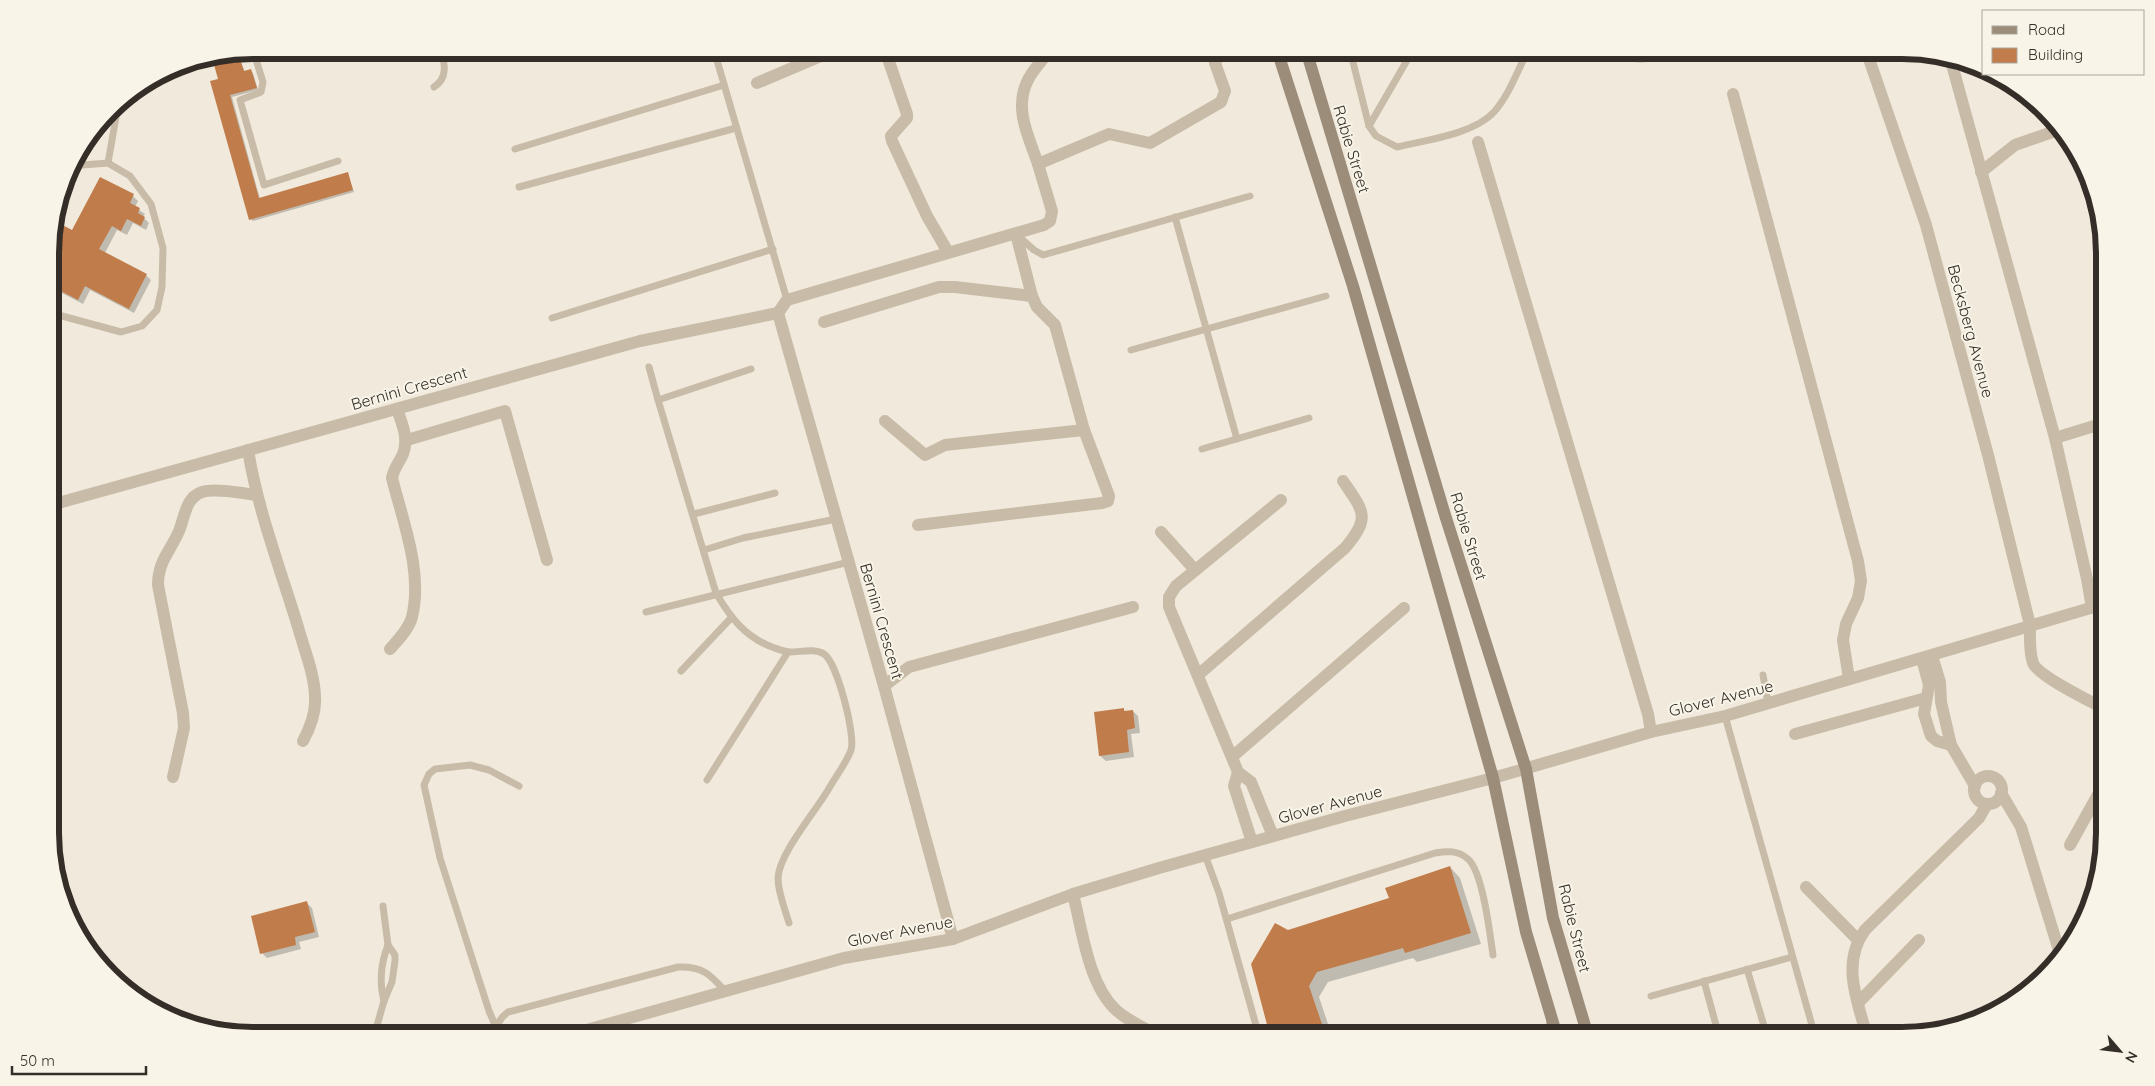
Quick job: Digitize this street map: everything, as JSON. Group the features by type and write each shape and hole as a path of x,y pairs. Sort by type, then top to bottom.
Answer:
{"main road":[{"path":"1280,59 1353,286 1493,778 1526,932 1555,1027"},
{"name":"Rabie Street","path":"1309,59 1445,515 1526,769 1553,918 1585,1027"}],"street":[{"path":"757,83 814,59"},
{"path":"888,59 907,114 906,118 891,136 892,141 927,216 948,252"},
{"path":"778,313 787,300 948,252 1016,234 1044,225 1050,221 1052,211 1021,115 1023,93 1027,80 1043,59"},
{"path":"1038,164 1109,134 1150,143 1221,102 1225,92 1215,63 1218,59"},
{"name":"Becksberg Avenue","path":"1869,59 1926,225 1988,454 2030,625 2031,654 2034,666 2096,704"},
{"path":"1952,65 2055,438 2087,579 2096,601"},
{"path":"1733,94 1858,561 1861,581 1858,598 1846,624 1843,640 1848,679"},
{"path":"1981,172 2014,145 2053,132"},
{"path":"1478,142 1648,714 1651,732"},
{"path":"918,525 1108,501 1109,496 1084,430 1055,325 1037,307 1032,296 1016,234"},
{"path":"824,322 939,288 955,287 1032,296"},
{"name":"Bernini Crescent","path":"59,504 640,340 778,313 884,686 953,939"},
{"path":"390,649 401,637 411,619 414,592 412,558 392,478 394,468 402,456 407,440 397,409"},
{"path":"407,440 505,411 547,560"},
{"path":"885,421 925,455 945,445 1084,430"},
{"path":"2055,438 2096,425"},
{"path":"248,450 256,495 296,621 316,696 310,728 303,742"},
{"path":"1198,675 1345,548 1358,533 1362,520 1361,508 1343,481"},
{"path":"173,777 184,728 184,713 158,584 160,567 180,530 187,506 195,496 202,492 212,491 256,495"},
{"path":"1273,836 1251,782 1238,772 1169,607 1169,596 1176,586 1281,500"},
{"path":"1161,532 1195,570"},
{"path":"884,686 909,666 1133,607"},
{"name":"Glover Avenue","path":"597,1027 844,958 953,939 1073,894 1205,855 1526,769 1651,732 1725,716 2096,607"},
{"path":"1232,757 1404,608"},
{"path":"1927,657 1929,685 1924,714 1931,736 1938,741 1951,745"},
{"path":"1927,657 1940,682 1941,702 1951,745 1974,786 1975,796 1978,800 1988,804"},
{"path":"1795,734 1926,698"},
{"path":"1238,772 1234,786 1252,842"},
{"path":"1974,786 1982,777 1989,776 1999,782 2001,793 2021,827 2058,948"},
{"path":"1865,1027 1853,984 1852,965 1858,940 1979,818 1988,804 1998,799 2001,793"},
{"path":"2070,844 2096,798"},
{"path":"1806,887 1858,940"},
{"path":"1073,894 1096,981 1116,1010 1143,1027"},
{"path":"1858,1003 1919,940"}],"lane":[{"path":"256,59 263,82 261,92 240,100 264,185 338,161"},
{"path":"434,87 440,83 444,76 444,59"},
{"path":"717,59 787,300"},
{"path":"1352,59 1369,126 1376,136 1397,147 1457,132 1484,122 1496,110 1523,59"},
{"path":"1369,126 1408,59"},
{"path":"515,149 724,85"},
{"path":"108,164 117,114"},
{"path":"519,187 736,128"},
{"path":"59,314 121,332 142,326 157,310 162,287 163,248 151,204 130,176 108,164 80,165"},
{"path":"1016,234 1034,250 1043,255 1250,196"},
{"path":"1175,217 1237,439"},
{"path":"552,318 773,249"},
{"path":"1131,350 1326,296"},
{"path":"649,367 716,593 731,618 762,643 788,652 809,650 823,653 831,660 840,688 853,740 851,750 792,843 780,868 779,887 789,923"},
{"path":"658,400 751,369"},
{"path":"1202,449 1309,418"},
{"path":"694,514 775,493"},
{"path":"704,550 744,538 836,519"},
{"path":"646,612 716,593 849,562"},
{"path":"681,671 731,618"},
{"path":"707,780 788,652"},
{"path":"1763,675 1768,703"},
{"path":"1725,716 1812,1027"},
{"path":"496,1027 489,1011 440,858 424,785 429,774 435,770 470,765 489,770 519,786"},
{"path":"1227,919 1449,850 1468,859 1475,868 1487,914 1493,955"},
{"path":"1205,855 1227,919 1257,1027"},
{"path":"383,906 388,945 382,962 381,990 384,1001"},
{"path":"377,1027 392,982 396,961 395,955 388,945"},
{"path":"1651,996 1792,957"},
{"path":"496,1027 500,1018 508,1012 678,967 692,966 701,969 725,991"},
{"path":"1747,969 1764,1027"},
{"path":"1704,981 1717,1027"},
{"path":"1548,1027 1550,1022 1549,1007"}],"building":[{"path":"240,59 244,71 251,69 257,88 230,95 259,198 348,172 353,190 249,220 210,81 218,79 213,62"},
{"path":"100,177 134,194 130,203 140,208 138,213 145,217 141,226 127,219 121,231 112,226 99,249 147,274 129,309 85,286 78,300 59,290 61,224 72,230"},
{"path":"1124,708 1124,711 1133,710 1135,728 1127,730 1129,752 1099,756 1094,712"},
{"path":"1450,866 1471,933 1405,953 1403,948 1317,972 1309,986 1323,1027 1268,1027 1251,964 1275,923 1288,930 1389,898 1385,888"},
{"path":"307,901 315,932 295,937 296,945 260,954 251,916"}]}
